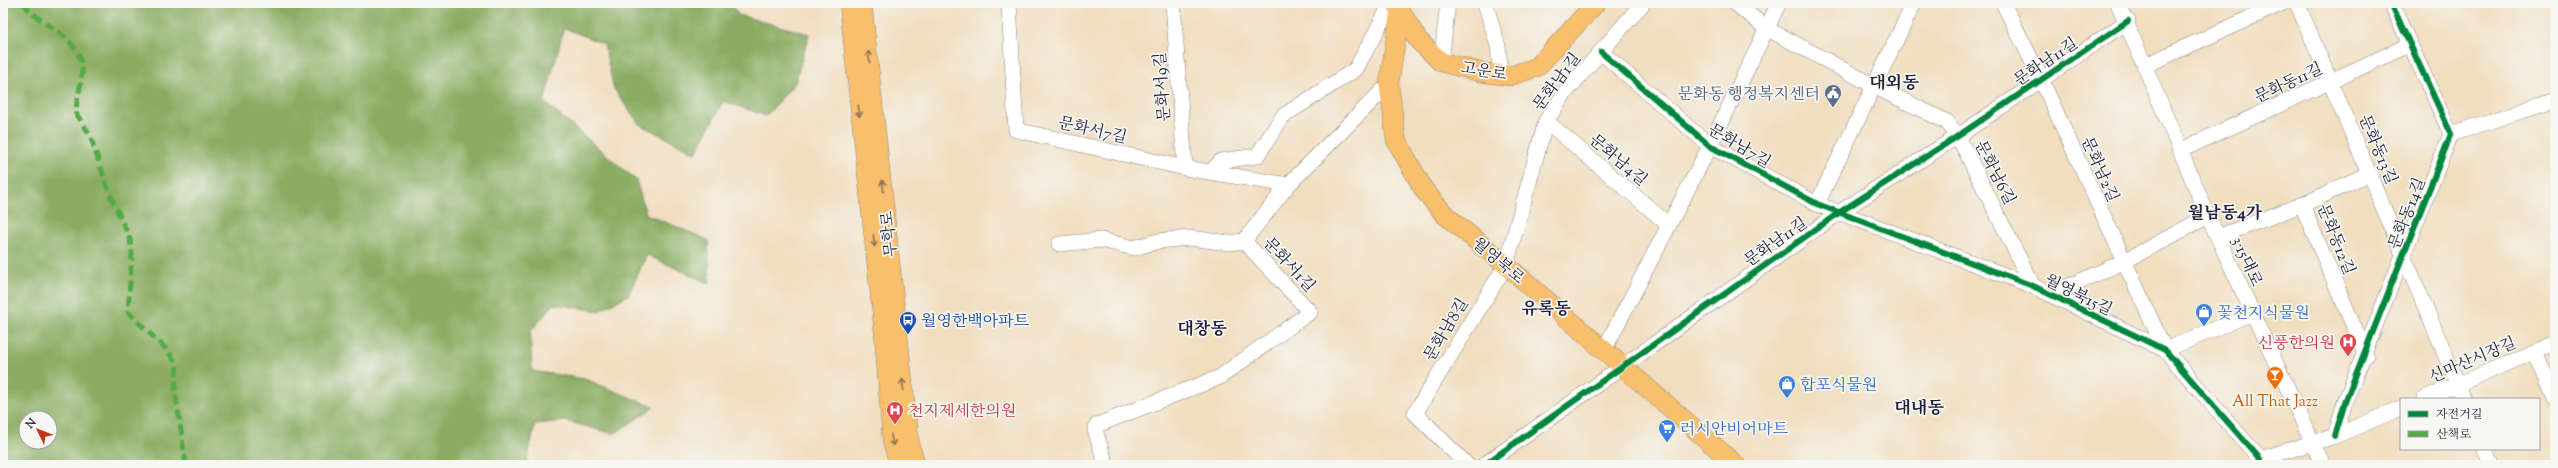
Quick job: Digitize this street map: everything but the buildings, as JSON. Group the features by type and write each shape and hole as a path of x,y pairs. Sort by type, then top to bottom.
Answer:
{"main road":[{"name":"무학로","path":"849,3 884,332 892,439 899,465"},
{"name":"무학로","path":"862,3 910,447 916,465"},
{"name":"고운로","path":"1394,6 1418,40 1441,62 1501,76 1510,76 1537,68 1596,3"},
{"name":"월영북로","path":"1394,6 1389,84 1396,140 1424,190 1445,215 1506,264 1621,365 1729,463"}],"street":[{"name":"문화서7길","path":"1009,3 1016,130 1185,168 1288,185"},
{"name":"문화서9길","path":"1173,3 1185,168"},
{"path":"1441,62 1448,3"},
{"path":"1485,3 1498,46 1501,76"},
{"name":"문화남1길","path":"1506,264 1546,121 1564,94 1643,3"},
{"name":"문화남6길","path":"1735,3 1766,28 1874,86 1947,122 1958,136 2033,286"},
{"path":"1604,350 1710,146 1779,3"},
{"path":"1817,204 1914,3"},
{"path":"1990,3 2005,7"},
{"name":"3·15대로","path":"2118,3 2128,21 2208,216 2323,465"},
{"path":"2146,65 2283,3"},
{"name":"문화동13길","path":"2297,3 2370,173 2464,398"},
{"path":"2391,3 2409,46 2451,134 2555,100"},
{"path":"1211,172 1221,161 1257,156 1283,116 1356,69 1387,11 1394,6"},
{"name":"문화남2길","path":"2005,7 2041,79 2123,262 2165,350"},
{"name":"문화남11길","path":"1484,465 1621,365 1840,212 1958,136 2128,21"},
{"name":"문화동11길","path":"2181,150 2409,46"},
{"name":"문화남7길","path":"1601,52 1710,146 1817,204 1840,212"},
{"name":"문화서1길","path":"1106,465 1095,430 1097,425 1220,377 1310,312 1244,241 1288,185 1389,84"},
{"name":"문화남4길","path":"1546,121 1669,225"},
{"name":"문화동14길","path":"2335,436 2345,402 2366,355 2451,134"},
{"name":"문화동12길","path":"2366,355 2303,204 2370,173"},
{"path":"2218,237 2303,204"},
{"name":"월영북15길","path":"1840,212 2033,286 2165,350 2259,462"},
{"path":"2051,294 2123,262 2208,216"},
{"path":"1059,244 1101,240 1134,248 1158,241 1189,238 1229,243 1244,241"},
{"name":"문화남8길","path":"1467,465 1415,413 1506,264"},
{"path":"2165,350 2252,313"},
{"name":"신마산시장길","path":"2426,398 2555,343"},
{"name":"신마산시장길","path":"2535,352 2555,399"},
{"path":"2259,462 2312,442 2335,436 2400,408"},
{"path":"2484,450 2491,465"}],"green space":[{"path":"3,3 730,3 738,15 809,34 795,83 766,116 723,101 696,153 639,124 614,89 604,44 564,28 544,102 636,180 646,214 708,240 710,284 647,255 628,295 599,311 554,304 530,332 532,371 585,379 654,407 614,434 566,421 535,424 526,465 3,465"}],"marked path":[{"path":"23,3 39,19 67,40 75,48 80,58 82,75 76,113 90,135 109,192 130,239 132,253 128,312 166,349 177,364 175,389 186,465"}],"cycle path":[{"path":"2335,436 2345,402 2451,134 2391,3"},
{"path":"1484,465 1840,212 1958,136 2128,21"},
{"path":"1601,52 1710,146 1817,204 2033,286 2165,350 2260,459"}],"place":[{"name":"문화동 행정복지센터","path":"1833,108"},
{"name":"꽃천지식물원","path":"2204,327"},
{"name":"월영한백아파트","path":"908,335"},
{"name":"신풍한의원","path":"2348,357"},
{"name":"All That Jazz","path":"2275,390"},
{"name":"합포식물원","path":"1787,399"},
{"name":"천지제세한의원","path":"895,425"},
{"name":"러시안비어마트","path":"1667,443"}],"district":[{"name":"대외동","path":"1894,82"},
{"name":"월남동4가","path":"2225,212"},
{"name":"유록동","path":"1546,308"},
{"name":"대창동","path":"1202,328"},
{"name":"대내동","path":"1919,407"}]}
